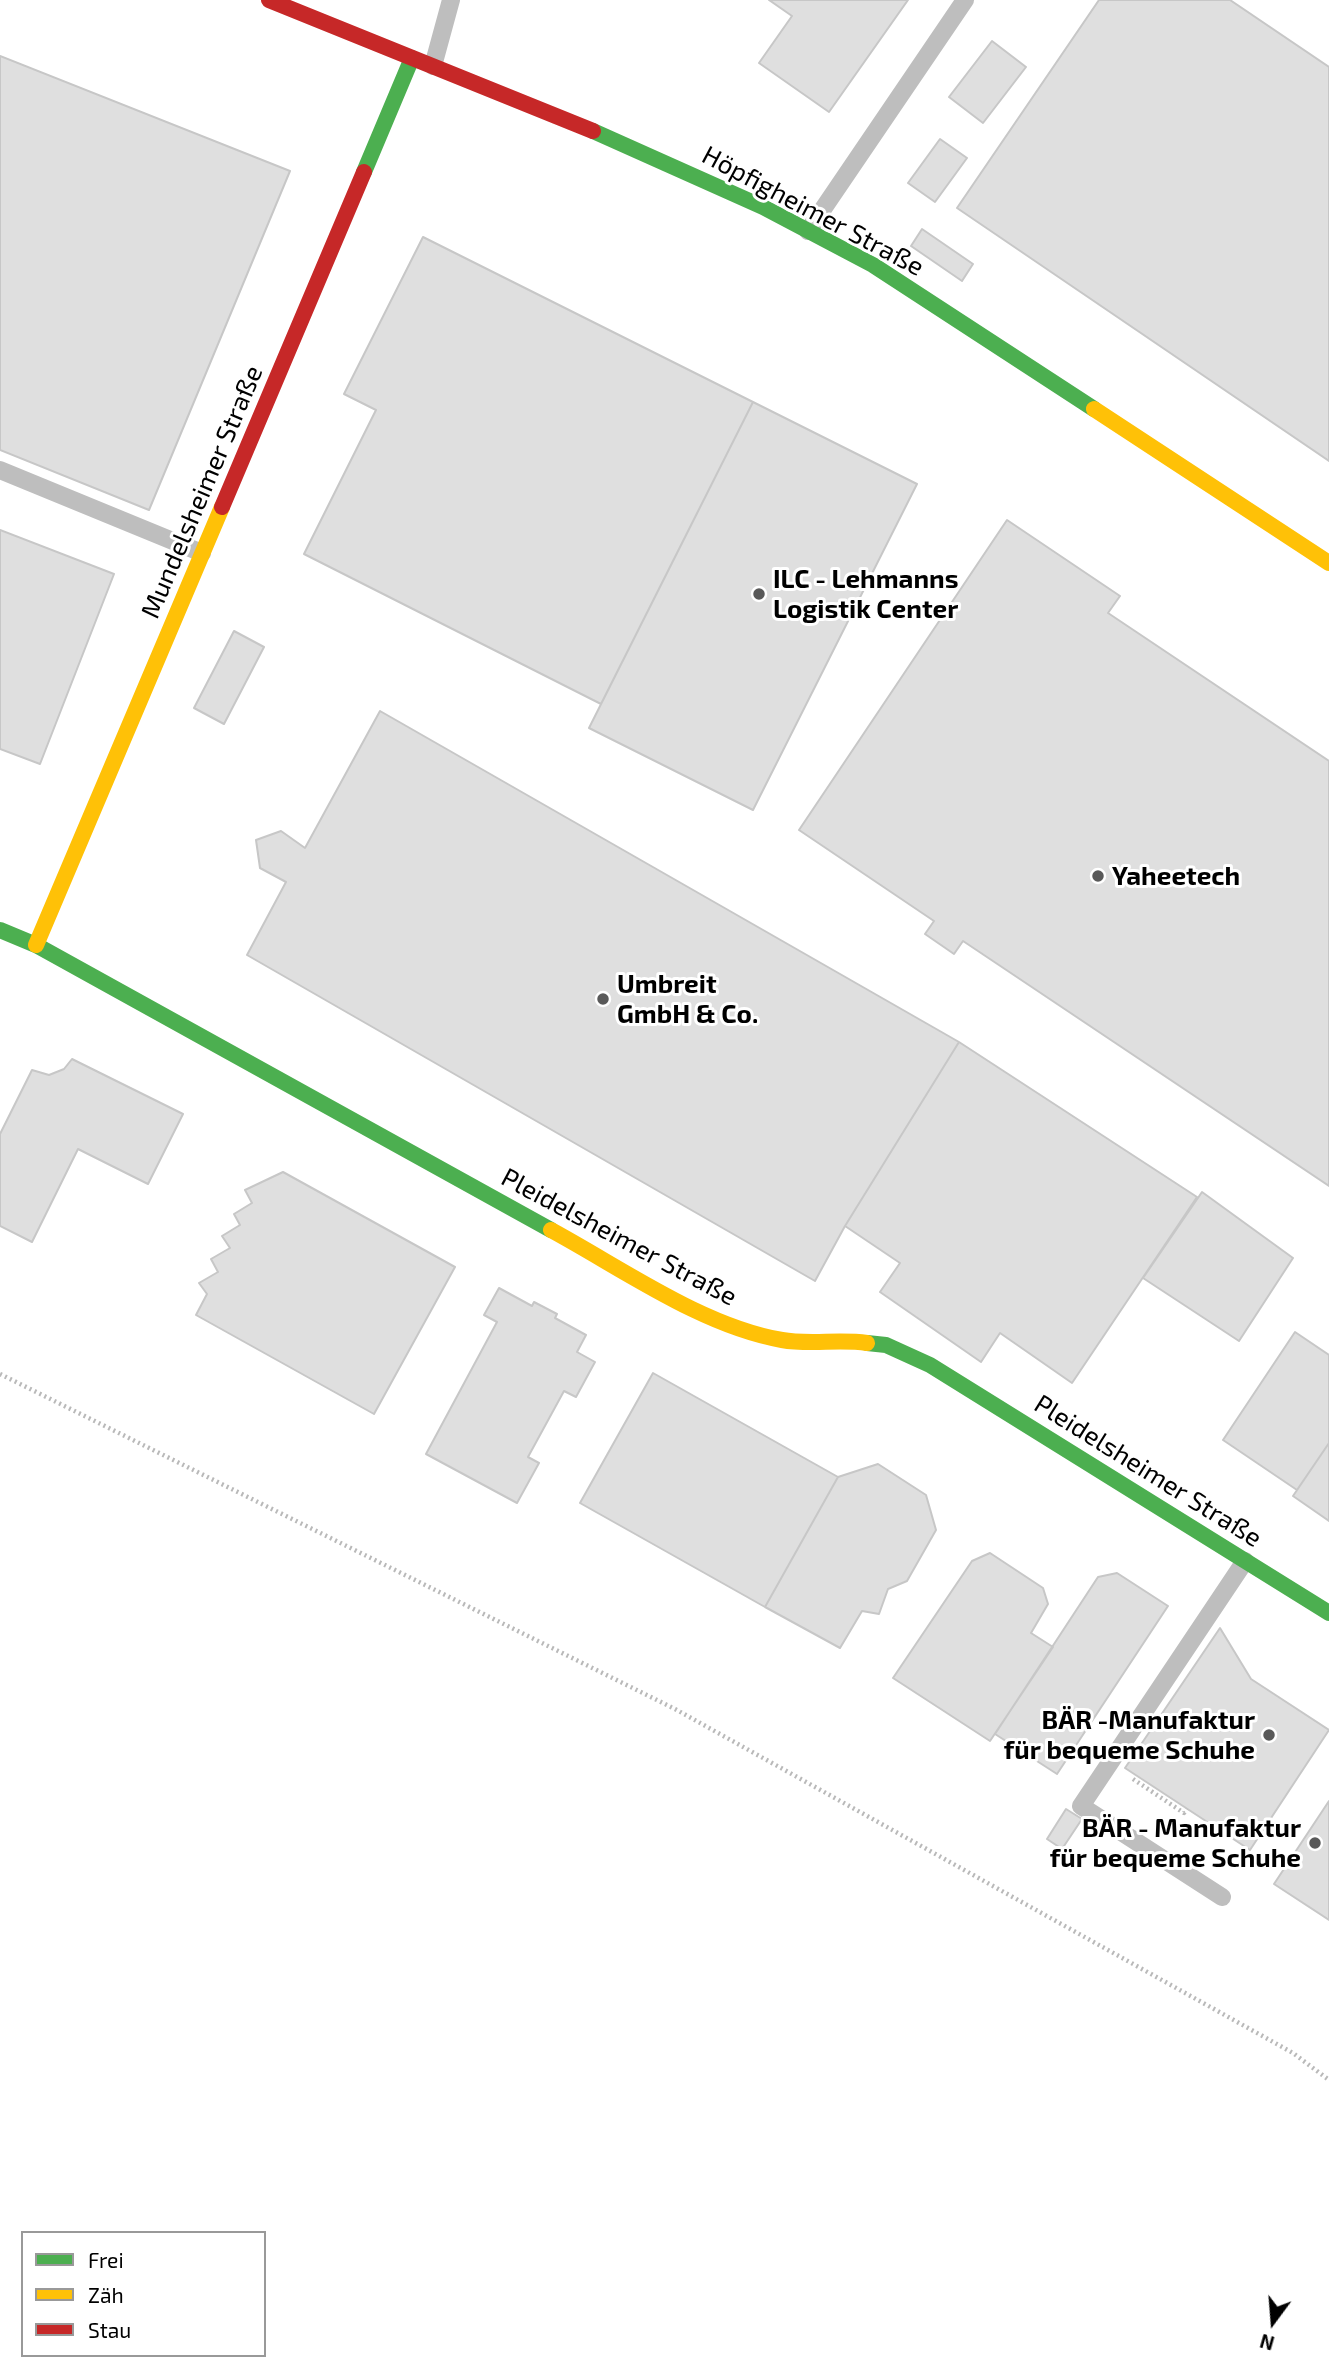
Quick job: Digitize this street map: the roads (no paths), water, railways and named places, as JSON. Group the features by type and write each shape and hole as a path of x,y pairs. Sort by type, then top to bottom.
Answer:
{"street":[{"name":"Höpfigheimer Straße","path":"269,0 648,153 873,265 1329,564"},
{"name":"Mundelsheimer Straße","path":"36,945 412,58"},
{"name":"Pleidelsheimer Straße","path":"0,930 36,945 720,1322 784,1341 840,1339 886,1345 930,1365 1329,1613"}],"lane":[{"path":"433,66 451,0"},
{"path":"808,231 965,0"},
{"path":"0,470 202,553"},
{"path":"1222,1897 1081,1806 1245,1561"}],"place":[{"name":"ILC - Lehmanns Logistik Center","path":"759,594"},
{"name":"Yaheetech","path":"1098,876"},
{"name":"Umbreit GmbH & Co.","path":"603,999"},
{"name":"BÄR -Manufaktur für bequeme Schuhe","path":"1269,1735"},
{"name":"BÄR - Manufaktur für bequeme Schuhe","path":"1315,1843"}]}
